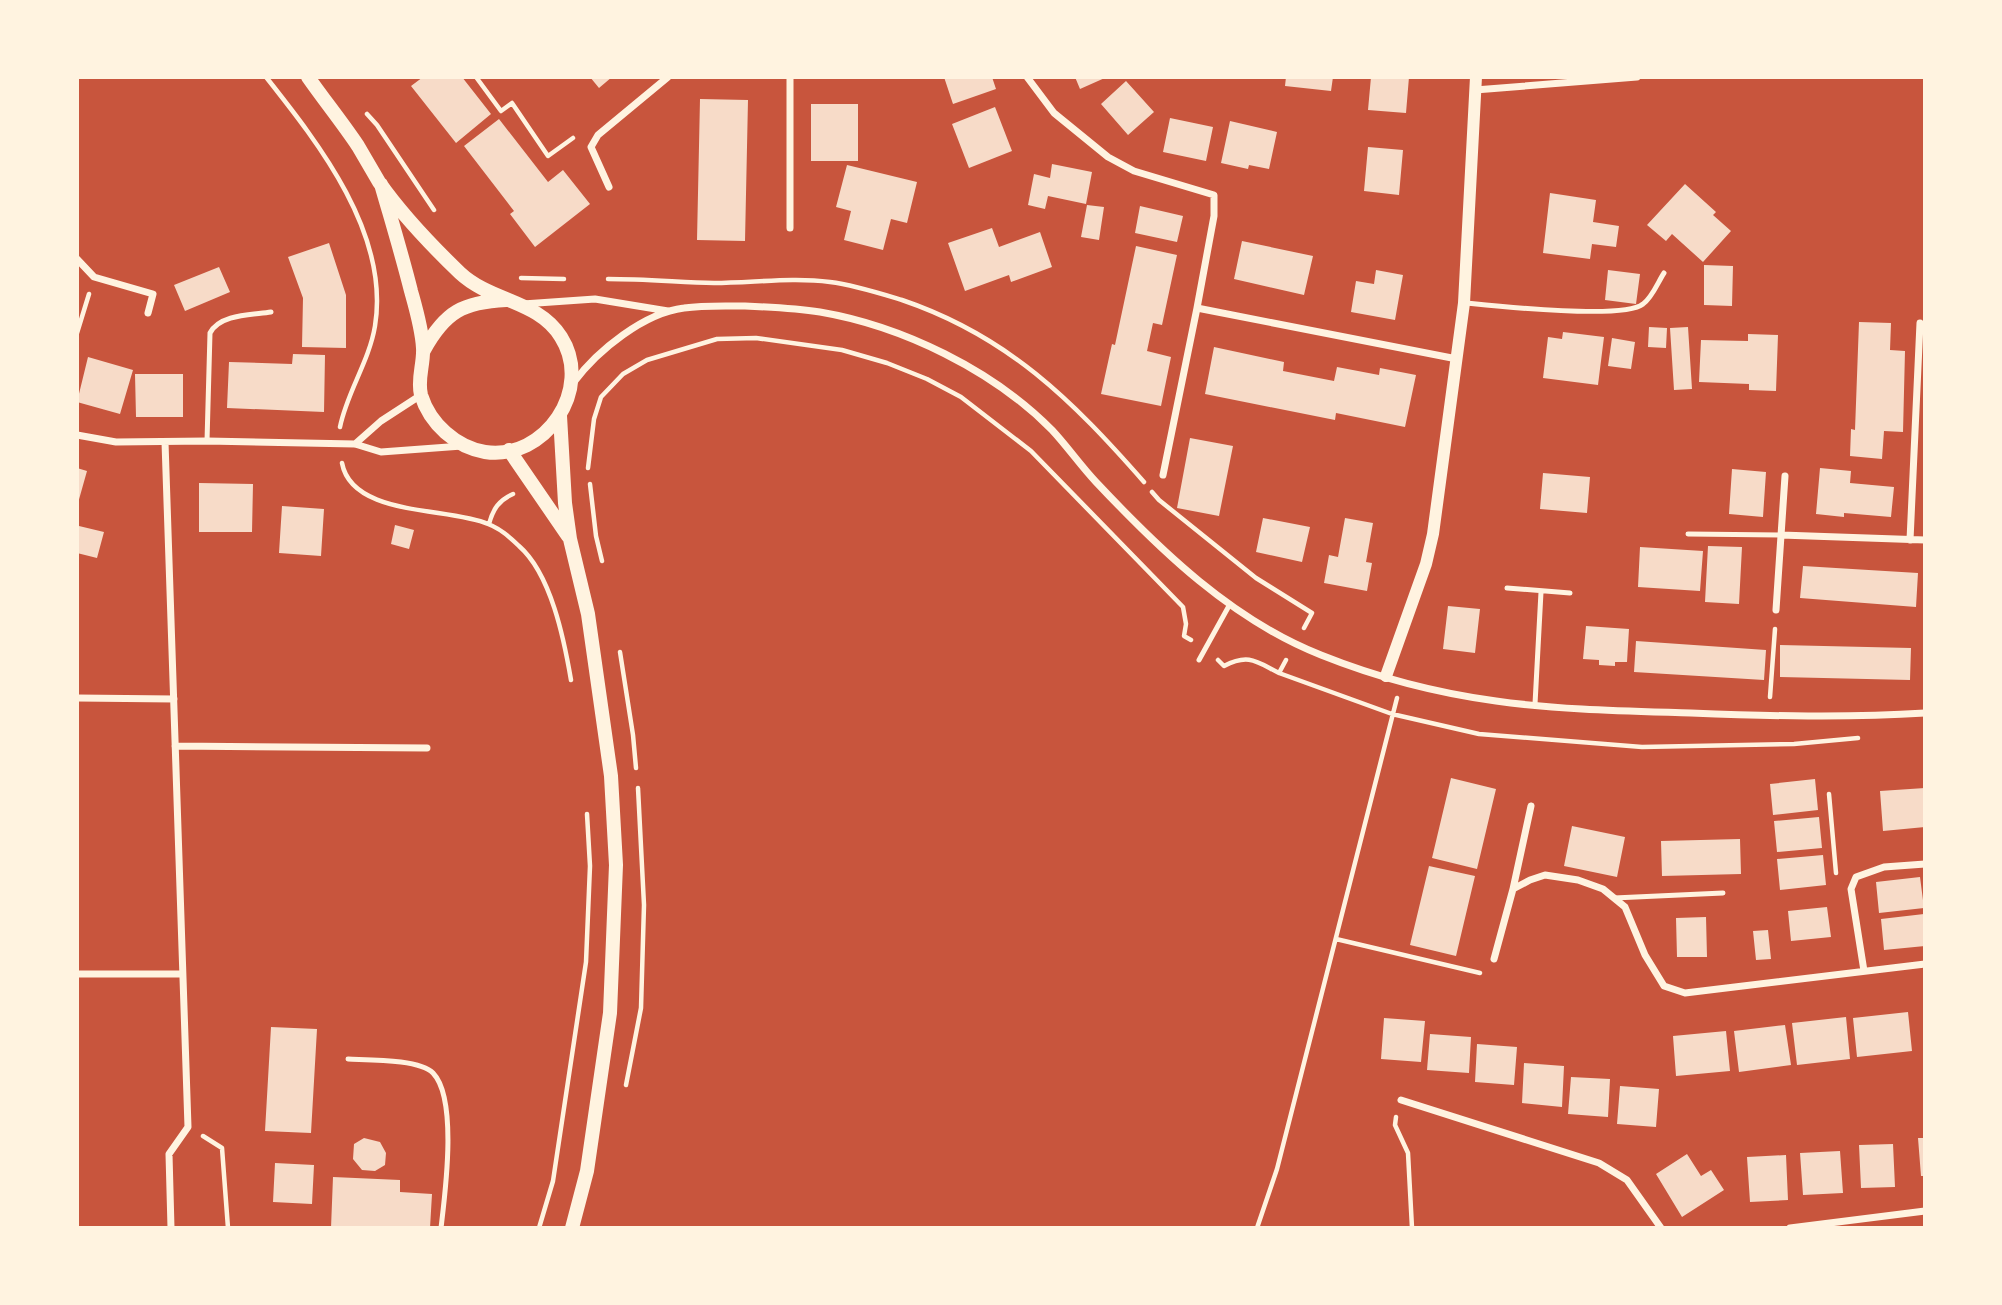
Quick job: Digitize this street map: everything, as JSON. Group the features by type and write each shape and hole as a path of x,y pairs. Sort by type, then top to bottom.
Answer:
{"main road":[{"path":"308,77 381,184 430,242 463,276 506,300"},
{"path":"381,184 401,251 424,349"},
{"path":"506,300 523,304 539,313 553,325 564,340 570,359 569,398 560,416 547,432 529,444 490,452 463,446 437,424 421,395 419,379 424,349 436,327 456,310 480,301 506,300"},
{"path":"560,416 570,539 588,614 611,776 616,865 610,1013 587,1171 572,1228"},
{"path":"509,450 570,539"}],"street":[{"path":"609,187 591,147 598,135 668,77"},
{"path":"790,77 790,228"},
{"path":"1027,77 1054,113 1108,157 1134,171 1214,195 1214,216 1163,475"},
{"path":"1385,676 1426,564 1433,534 1464,303 1476,84 1637,77"},
{"path":"77,259 94,277 153,294 148,313"},
{"path":"523,304 594,299 668,312"},
{"path":"570,388 588,364 612,343 631,330 668,312 685,308 726,306 793,308 847,318 933,348 969,367 1010,395 1051,429 1093,479 1163,551 1230,604 1295,644 1325,657 1457,695 1535,704 1644,712 1768,716 1883,716 1925,713"},
{"path":"1197,308 1457,359"},
{"path":"1910,540 1920,323"},
{"path":"355,444 381,421 421,395"},
{"path":"77,435 116,442 355,444 381,452 463,446"},
{"path":"165,442 187,1127 169,1154 171,1228"},
{"path":"1776,610 1784,476"},
{"path":"1781,536 1925,540"},
{"path":"77,698 174,699"},
{"path":"175,746 427,748"},
{"path":"1494,959 1531,806"},
{"path":"1864,971 1851,889 1856,877 1884,867 1925,864"},
{"path":"1513,889 1545,875 1578,880 1603,889 1625,907 1645,955 1664,986 1685,993 1925,964"},
{"path":"77,974 182,974"},
{"path":"1401,1100 1599,1163 1627,1180 1661,1228"},
{"path":"1790,1228 1925,1211"}],"lane":[{"path":"1464,303 1626,312 1643,304 1664,273"},
{"path":"207,441 210,333 214,326 224,320 271,312"},
{"path":"1688,534 1781,536"},
{"path":"1507,588 1570,593"},
{"path":"1535,704 1541,592"},
{"path":"1199,660 1230,604"},
{"path":"1614,898 1723,892"},
{"path":"348,1059 411,1063 433,1072 444,1090 449,1136 441,1228"}],"path":[{"path":"266,77 303,124 334,170 360,223 372,263 377,303 375,328 343,412 340,427"},
{"path":"476,77 501,111 512,103 548,156 574,136 591,147"},
{"path":"359,106 377,125 436,213"},
{"path":"77,333 94,277"},
{"path":"516,278 569,279"},
{"path":"596,279 715,283 830,282 881,293 928,309 971,329 1009,352 1057,391 1097,428 1159,500 1256,578 1312,613 1279,673"},
{"path":"623,374 647,359 717,339 756,338 842,350 887,363 927,379 961,397 1031,451 1183,607 1186,624 1184,636 1205,648 1224,666 1238,658 1250,658 1279,673 1392,714 1479,734 1642,747 1794,744 1859,738"},
{"path":"341,460 352,486 386,503 489,524 520,546 540,573 554,607 573,689"},
{"path":"1768,716 1776,610"},
{"path":"1257,1228 1277,1169 1402,681"},
{"path":"1829,794 1835,858"},
{"path":"539,1228 553,1181 586,962 590,866 587,803"},
{"path":"1336,939 1484,974 1494,959"},
{"path":"1401,1100 1395,1125 1408,1153 1412,1228"},
{"path":"187,1127 222,1148 228,1228"}],"building":[{"path":"423,77 462,77 491,114 456,143 411,86"},
{"path":"590,77 612,77 599,88"},
{"path":"944,77 992,77 996,89 953,104"},
{"path":"1075,77 1107,77 1080,89"},
{"path":"1286,77 1333,77 1331,91 1285,86"},
{"path":"1371,77 1409,77 1406,113 1368,110"},
{"path":"1126,81 1154,112 1128,135 1101,104"},
{"path":"700,99 748,100 745,241 697,240"},
{"path":"811,104 858,104 858,161 811,161"},
{"path":"995,107 1012,151 969,168 952,124"},
{"path":"1170,118 1213,127 1206,161 1163,152"},
{"path":"499,119 548,182 563,170 590,204 535,247 510,214 514,211 464,146"},
{"path":"1230,121 1277,132 1269,169 1249,165 1248,169 1221,163"},
{"path":"1368,147 1403,150 1399,195 1364,191"},
{"path":"1052,164 1092,172 1086,204 1048,196 1045,209 1028,205 1034,174 1050,178"},
{"path":"847,165 917,182 907,223 891,219 883,250 844,240 851,211 836,207"},
{"path":"1685,184 1716,212 1713,215 1731,231 1703,262 1672,234 1666,241 1647,225"},
{"path":"1550,193 1596,200 1593,222 1619,226 1616,247 1592,244 1590,259 1543,253"},
{"path":"1087,205 1104,207 1099,240 1081,237"},
{"path":"1140,206 1183,216 1177,242 1135,233"},
{"path":"992,228 999,247 1040,232 1052,267 1011,282 1009,275 965,291 948,243"},
{"path":"1242,241 1313,256 1304,295 1234,279"},
{"path":"329,243 346,295 346,348 302,347 303,298 288,257"},
{"path":"1136,246 1177,255 1162,325 1153,323 1147,351 1171,357 1161,406 1101,394 1112,344 1115,345"},
{"path":"1704,265 1733,266 1732,306 1704,305"},
{"path":"219,267 230,292 185,311 174,285"},
{"path":"1376,270 1403,275 1395,320 1351,312 1356,281 1374,284"},
{"path":"1608,270 1640,274 1636,304 1605,300"},
{"path":"1859,322 1891,323 1890,350 1905,351 1903,432 1884,431 1882,459 1850,456 1851,429 1855,430"},
{"path":"1649,327 1667,328 1666,348 1648,347"},
{"path":"1688,327 1692,389 1674,390 1670,328"},
{"path":"1563,332 1604,337 1598,385 1543,378 1548,337 1562,339"},
{"path":"1748,334 1778,335 1776,391 1749,390 1749,384 1699,382 1701,340 1748,341"},
{"path":"1612,338 1635,342 1631,369 1608,366"},
{"path":"1214,347 1284,362 1283,371 1334,381 1337,367 1379,375 1380,368 1416,375 1405,427 1336,413 1335,420 1205,394"},
{"path":"293,354 325,355 324,412 227,408 229,362 292,364"},
{"path":"88,357 133,370 120,414 77,402"},
{"path":"135,374 183,374 183,417 136,417"},
{"path":"1190,438 1233,446 1219,516 1177,508"},
{"path":"77,468 87,471 78,503 77,503"},
{"path":"1820,468 1851,471 1850,483 1894,487 1891,517 1844,513 1844,517 1816,514"},
{"path":"1732,469 1766,472 1763,517 1729,514"},
{"path":"1543,473 1590,477 1587,513 1540,509"},
{"path":"199,483 253,484 252,532 199,532"},
{"path":"282,506 324,509 321,556 279,553"},
{"path":"1263,518 1310,527 1302,562 1256,552"},
{"path":"1345,518 1373,523 1366,562 1372,563 1367,591 1324,583 1329,555 1338,557"},
{"path":"395,525 414,530 409,549 391,544"},
{"path":"79,526 104,532 97,558 77,553"},
{"path":"1708,546 1742,547 1739,604 1705,602"},
{"path":"1640,547 1703,551 1700,591 1638,587"},
{"path":"1803,566 1918,573 1916,607 1800,598"},
{"path":"1448,606 1480,609 1475,653 1443,649"},
{"path":"1586,626 1629,629 1627,662 1615,662 1615,666 1599,665 1599,660 1583,659"},
{"path":"1636,641 1766,650 1764,680 1634,672"},
{"path":"1780,645 1911,648 1910,680 1780,677"},
{"path":"1451,778 1496,789 1477,869 1432,858"},
{"path":"1815,779 1818,810 1773,815 1770,784"},
{"path":"1925,788 1925,827 1883,831 1880,791"},
{"path":"1819,817 1822,848 1777,852 1774,821"},
{"path":"1572,826 1625,837 1617,877 1564,866"},
{"path":"1740,839 1741,874 1662,876 1661,841"},
{"path":"1823,855 1826,885 1780,890 1777,859"},
{"path":"1429,866 1475,876 1456,956 1410,945"},
{"path":"1920,877 1924,908 1879,913 1876,882"},
{"path":"1827,907 1831,937 1791,941 1788,911"},
{"path":"1924,914 1925,946 1884,950 1881,919"},
{"path":"1706,917 1707,957 1677,957 1676,918"},
{"path":"1768,930 1771,959 1756,960 1753,931"},
{"path":"1908,1012 1912,1051 1857,1057 1853,1018"},
{"path":"1846,1017 1850,1059 1797,1065 1792,1023"},
{"path":"1384,1018 1425,1021 1421,1062 1381,1059"},
{"path":"1785,1025 1791,1065 1739,1072 1734,1031"},
{"path":"271,1027 317,1029 311,1133 265,1131"},
{"path":"1726,1031 1730,1071 1676,1076 1673,1036"},
{"path":"1430,1034 1471,1037 1469,1073 1427,1070"},
{"path":"1477,1044 1517,1047 1514,1085 1475,1082"},
{"path":"1524,1063 1564,1066 1562,1107 1522,1103"},
{"path":"1571,1077 1610,1079 1608,1117 1568,1114"},
{"path":"1620,1086 1659,1089 1656,1127 1617,1124"},
{"path":"364,1138 380,1142 386,1153 385,1165 375,1171 362,1170 353,1159 354,1144"},
{"path":"1918,1138 1925,1138 1925,1176 1921,1176"},
{"path":"1893,1144 1895,1187 1861,1188 1859,1145"},
{"path":"1840,1151 1843,1193 1803,1195 1800,1153"},
{"path":"1687,1154 1701,1176 1711,1170 1724,1190 1682,1217 1656,1174"},
{"path":"1786,1155 1788,1200 1750,1202 1747,1157"},
{"path":"275,1163 314,1165 312,1204 273,1202"},
{"path":"333,1177 400,1180 400,1192 432,1194 430,1228 331,1228"}]}
